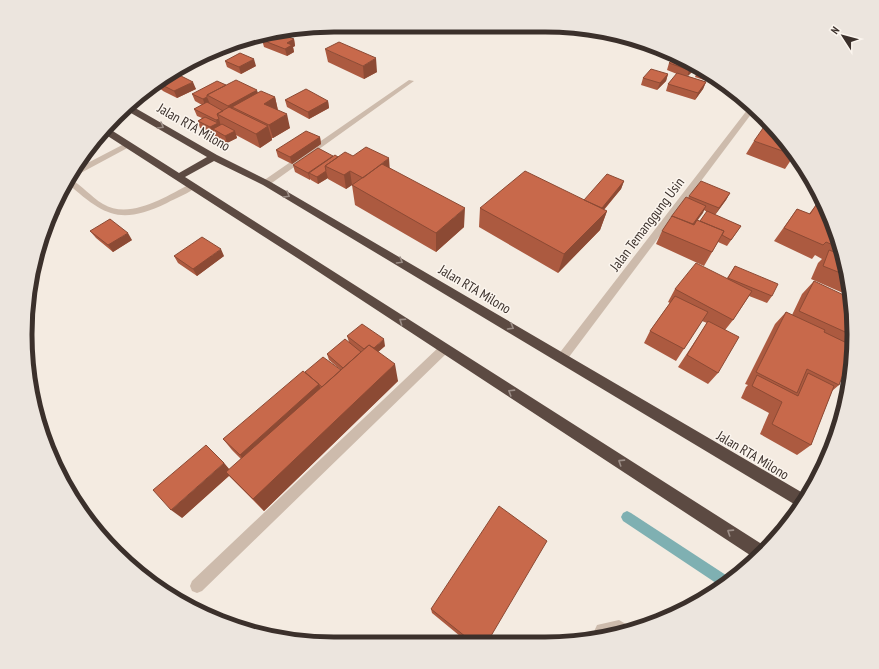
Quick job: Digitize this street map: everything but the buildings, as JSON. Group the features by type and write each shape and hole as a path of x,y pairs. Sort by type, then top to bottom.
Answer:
{"highway":[{"name":"Jalan RTA Milono","path":"132,110 214,157 266,183 799,499"},
{"path":"109,133 306,258 444,349 756,550"},
{"path":"178,177 214,157"}],"street":[{"path":"266,183 411,81"},
{"name":"Jalan Temanggung Usin","path":"562,358 749,112"},
{"path":"81,169 128,145"},
{"path":"73,184 106,209 122,212 140,210 157,204 193,186"},
{"path":"197,586 444,349"},
{"path":"601,631 602,630 620,628"}],"waterway":[{"path":"627,517 722,579"}]}
